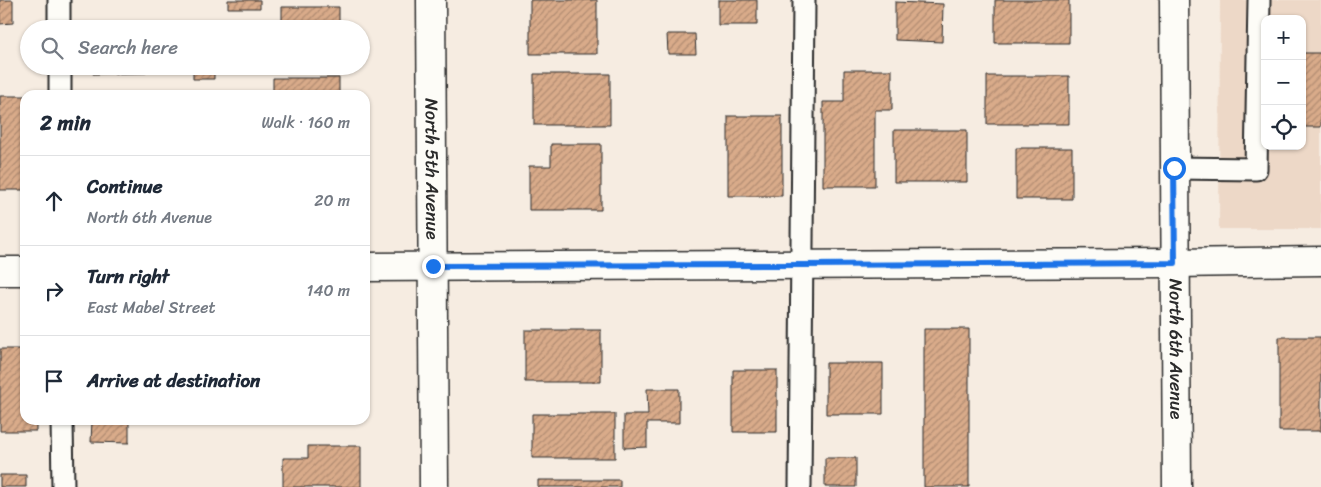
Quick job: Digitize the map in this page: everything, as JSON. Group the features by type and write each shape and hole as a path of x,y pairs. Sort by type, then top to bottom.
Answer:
{"street":[{"name":"North 5th Avenue","path":"431,0 434,487"},
{"name":"North 6th Avenue","path":"1174,0 1177,487"},
{"path":"370,267 1321,261"},
{"path":"0,271 20,271"}],"lane":[{"path":"59,0 59,20"},
{"path":"800,487 804,0"},
{"path":"1174,168 1256,169 1259,0"},
{"path":"60,75 60,90"},
{"path":"62,425 63,487"}],"shaded area":[{"path":"1220,0 1321,0 1321,229 1219,229"}],"building":[{"path":"0,0 13,0 13,23 0,24"},
{"path":"228,0 260,0 260,8 228,8"},
{"path":"530,0 597,0 597,54 530,54"},
{"path":"718,0 757,0 757,25 718,25"},
{"path":"995,0 1069,0 1069,43 995,43"},
{"path":"895,2 943,4 942,42 895,40"},
{"path":"282,7 339,7 339,20 282,20"},
{"path":"667,34 695,34 696,54 668,54"},
{"path":"1306,53 1321,53 1321,127 1306,127"},
{"path":"844,70 892,70 892,110 875,110 875,186 823,186 823,102 844,102"},
{"path":"534,74 610,74 610,125 534,125"},
{"path":"193,75 214,75 214,79 193,79"},
{"path":"987,76 1069,76 1069,124 987,124"},
{"path":"273,78 339,78 339,90 273,90"},
{"path":"0,96 20,96 20,190 0,190"},
{"path":"728,116 782,116 782,196 728,196"},
{"path":"894,130 967,130 967,182 894,182"},
{"path":"551,144 601,144 601,210 529,210 529,166 551,166"},
{"path":"1016,148 1072,148 1072,199 1016,199"},
{"path":"924,329 969,329 969,487 924,487"},
{"path":"525,330 601,330 601,382 525,382"},
{"path":"1279,337 1321,337 1321,431 1279,431"},
{"path":"0,349 20,349 20,425 36,425 36,431 0,431"},
{"path":"826,363 883,363 883,414 826,414"},
{"path":"733,370 777,370 777,432 733,432"},
{"path":"647,389 679,389 679,423 647,423 647,447 624,448 624,415 648,415"},
{"path":"532,414 615,414 615,458 532,458"},
{"path":"92,425 129,425 129,443 91,442"},
{"path":"308,446 361,446 361,487 283,487 283,458 308,458"},
{"path":"825,458 856,458 856,487 825,487"},
{"path":"0,475 26,475 26,487 0,487"},
{"path":"538,480 620,480 620,487 538,487"}],"route":[{"path":"433,266 1175,263 1174,168"}]}
